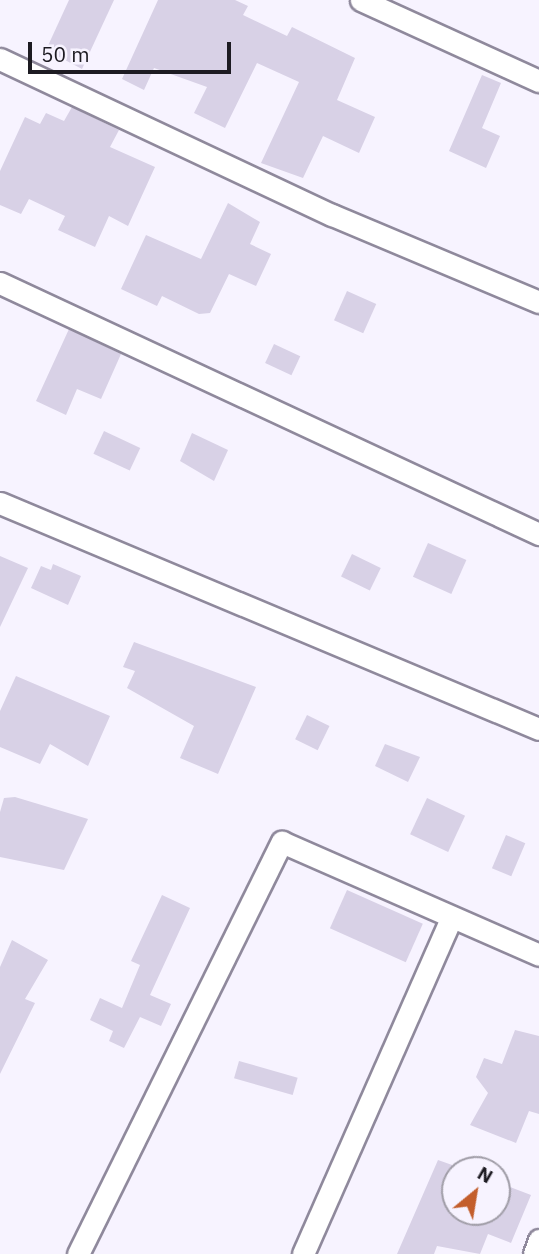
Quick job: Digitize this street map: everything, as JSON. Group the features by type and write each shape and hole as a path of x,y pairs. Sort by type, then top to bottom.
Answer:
{"street":[{"path":"362,0 539,81"},
{"path":"0,59 332,215 539,302"},
{"path":"0,284 539,534"},
{"path":"0,503 539,729"},
{"path":"78,1254 282,842 450,920 539,955"},
{"path":"303,1254 450,920"},
{"path":"534,1254 539,1240"}],"building":[{"path":"69,0 114,0 82,69 46,50"},
{"path":"158,0 235,0 248,6 243,15 287,36 292,27 355,58 337,100 375,117 359,153 323,136 303,178 261,163 299,82 257,63 225,128 194,113 207,87 154,68 144,90 122,79"},
{"path":"482,75 501,83 482,128 500,136 486,168 449,151"},
{"path":"72,107 119,130 110,147 155,167 128,226 109,216 95,247 58,230 65,216 29,199 21,214 0,205 0,171 25,117 40,124 46,113 64,121"},
{"path":"228,203 260,222 250,244 271,254 256,286 229,274 210,313 199,314 162,296 157,306 121,289 146,235 201,259"},
{"path":"347,291 376,304 363,333 334,320"},
{"path":"69,329 121,354 101,399 77,389 66,415 36,401"},
{"path":"274,344 300,356 291,375 265,363"},
{"path":"104,431 140,448 130,471 93,454"},
{"path":"192,433 228,450 214,481 180,461"},
{"path":"428,543 466,560 451,594 413,577"},
{"path":"352,554 381,568 370,590 341,576"},
{"path":"0,556 28,568 0,627"},
{"path":"53,564 81,576 68,605 31,588 41,566 51,570"},
{"path":"134,642 256,687 218,774 180,758 194,726 127,688 135,671 123,667"},
{"path":"16,676 110,716 88,766 50,744 40,764 0,747 0,711"},
{"path":"307,715 329,726 318,750 295,739"},
{"path":"385,744 420,757 408,782 375,766"},
{"path":"15,797 88,819 64,870 0,857 0,812 4,798"},
{"path":"427,798 465,816 448,852 410,834"},
{"path":"506,835 525,843 511,876 492,868"},
{"path":"347,890 423,924 406,962 330,928"},
{"path":"162,895 190,908 150,995 171,1004 161,1026 140,1017 124,1048 109,1041 113,1031 90,1020 100,998 122,1008 140,965 131,961"},
{"path":"12,940 48,960 25,999 35,1003 0,1074 0,967"},
{"path":"515,1030 539,1036 539,1114 529,1111 516,1143 470,1125 488,1093 476,1077 484,1058 502,1064"},
{"path":"239,1061 298,1078 293,1095 234,1078"},
{"path":"438,1160 441,1161 441,1226 511,1226 511,1187 531,1195 511,1243 488,1234 480,1254 437,1246 434,1254 397,1254"}]}
